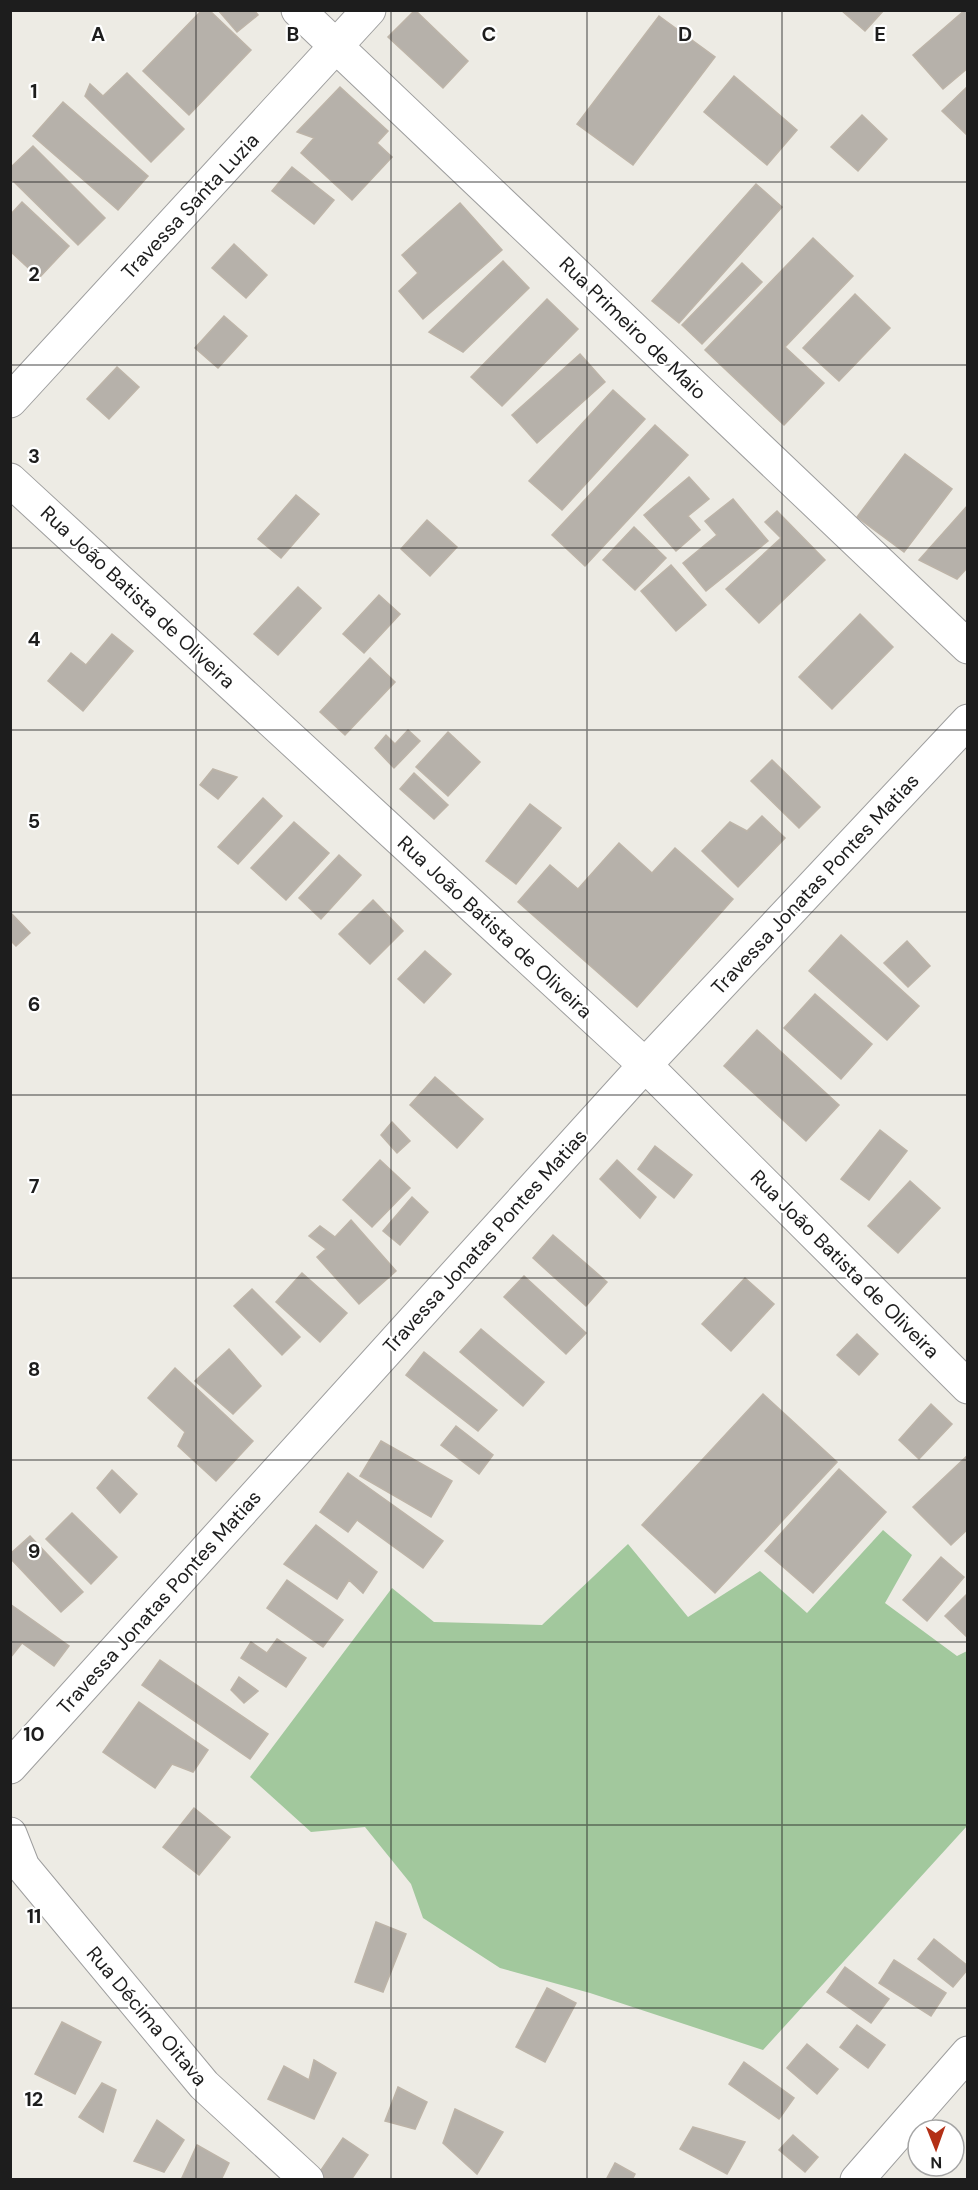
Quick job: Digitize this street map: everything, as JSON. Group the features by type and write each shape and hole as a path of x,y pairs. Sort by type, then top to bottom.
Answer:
{"street":[{"name":"Rua Primeiro de Maio","path":"298,10 968,647"},
{"name":"Travessa Santa Luzia","path":"10,401 369,10"},
{"name":"Rua João Batista de Oliveira","path":"10,480 645,1065 968,1387"},
{"name":"Travessa Jonatas Pontes Matias","path":"10,1767 645,1065 968,721"},
{"name":"Rua Décima Oitava","path":"10,1834 23,1867 204,2085 307,2180"},
{"path":"869,2175 968,2053"}],"green space":[{"path":"883,1530 912,1555 885,1603 957,1656 967,1651 967,1826 763,2050 590,1993 500,1968 423,1918 411,1884 365,1827 311,1832 250,1777 392,1588 434,1622 542,1625 628,1544 688,1617 760,1571 807,1613"}],"building":[{"path":"202,10 209,10 251,50 189,115 143,71"},
{"path":"218,10 254,10 258,15 237,32"},
{"path":"415,10 468,61 443,88 388,37"},
{"path":"841,10 884,10 865,31"},
{"path":"965,10 968,10 968,68 943,89 913,55"},
{"path":"659,16 715,57 633,165 577,124"},
{"path":"127,73 184,129 151,162 85,96 90,84 103,96"},
{"path":"734,76 797,130 767,165 704,112"},
{"path":"968,86 968,136 942,111"},
{"path":"340,87 388,131 377,143 392,157 352,200 301,153 314,138 297,132"},
{"path":"63,102 148,176 118,210 33,136"},
{"path":"862,115 887,139 858,171 831,147"},
{"path":"33,146 105,218 78,245 10,178 10,168"},
{"path":"292,167 334,200 314,224 272,191"},
{"path":"756,184 782,207 679,323 652,301"},
{"path":"22,202 69,246 39,278 10,251 10,215"},
{"path":"460,203 502,250 423,319 399,291 418,273 402,255"},
{"path":"813,238 853,276 785,347 824,383 784,425 705,350"},
{"path":"234,244 267,275 246,298 212,268"},
{"path":"503,261 529,288 463,352 429,332"},
{"path":"742,263 762,282 702,344 682,325"},
{"path":"855,294 890,328 839,381 803,348"},
{"path":"547,299 578,329 502,406 471,377"},
{"path":"224,316 247,336 218,368 195,348"},
{"path":"580,354 605,382 537,443 512,415"},
{"path":"117,367 139,387 109,419 87,399"},
{"path":"613,390 645,419 562,510 529,481"},
{"path":"655,425 688,455 585,566 552,535"},
{"path":"905,454 952,489 904,552 857,517"},
{"path":"689,477 709,499 688,516 700,530 676,551 644,515"},
{"path":"296,495 319,514 281,558 258,539"},
{"path":"733,499 768,541 706,591 683,563 717,535 705,521"},
{"path":"968,505 968,567 957,579 919,560"},
{"path":"777,511 825,560 759,623 726,589 781,538 765,522"},
{"path":"427,520 457,547 430,576 401,549"},
{"path":"634,527 666,558 635,590 603,560"},
{"path":"671,565 706,605 676,631 641,591"},
{"path":"298,587 321,608 278,655 254,634"},
{"path":"379,595 400,614 364,653 343,634"},
{"path":"860,614 893,647 832,709 799,677"},
{"path":"112,634 133,651 83,711 48,681 71,653 86,665"},
{"path":"370,658 395,682 345,735 320,712"},
{"path":"408,730 420,741 394,768 375,748 386,735 395,744"},
{"path":"448,732 480,762 448,796 416,767"},
{"path":"772,760 820,807 799,828 751,781"},
{"path":"213,769 237,777 218,799 200,785"},
{"path":"414,773 448,805 434,819 400,789"},
{"path":"263,798 282,816 238,864 218,847"},
{"path":"530,804 561,828 516,884 486,861"},
{"path":"762,816 785,838 738,887 702,851 730,822 747,831"},
{"path":"294,822 329,853 286,900 251,868"},
{"path":"619,843 652,873 675,848 733,899 637,1007 518,902 550,865 578,889"},
{"path":"339,855 361,875 321,919 299,898"},
{"path":"373,900 403,931 370,964 339,934"},
{"path":"10,912 30,933 16,946 10,940"},
{"path":"841,935 919,1006 887,1040 809,971"},
{"path":"907,941 930,966 908,987 884,963"},
{"path":"425,951 451,974 424,1003 398,979"},
{"path":"815,994 872,1044 841,1079 784,1028"},
{"path":"757,1030 839,1105 806,1141 724,1066"},
{"path":"435,1077 483,1119 457,1148 410,1105"},
{"path":"392,1122 410,1141 397,1153 381,1135"},
{"path":"880,1130 907,1151 869,1200 841,1179"},
{"path":"655,1146 692,1175 674,1198 638,1169"},
{"path":"380,1160 410,1188 372,1227 343,1200"},
{"path":"617,1160 656,1197 640,1218 600,1179"},
{"path":"910,1181 940,1208 898,1253 868,1226"},
{"path":"412,1197 428,1212 400,1245 383,1231"},
{"path":"351,1220 396,1271 359,1304 317,1257 326,1249 309,1236 320,1226 335,1237"},
{"path":"553,1235 607,1282 586,1306 533,1258"},
{"path":"302,1273 347,1313 320,1342 276,1302"},
{"path":"524,1276 586,1333 566,1354 504,1297"},
{"path":"745,1278 774,1304 731,1351 702,1324"},
{"path":"252,1289 300,1337 282,1355 234,1306"},
{"path":"481,1329 544,1382 523,1406 460,1352"},
{"path":"857,1334 878,1354 859,1375 837,1355"},
{"path":"229,1349 261,1386 233,1414 195,1381"},
{"path":"424,1352 497,1410 478,1431 406,1375"},
{"path":"175,1368 253,1441 216,1481 178,1446 185,1432 148,1398"},
{"path":"763,1394 837,1462 715,1593 642,1525"},
{"path":"931,1404 952,1424 919,1459 899,1440"},
{"path":"456,1426 493,1455 479,1474 441,1445"},
{"path":"381,1441 452,1481 431,1517 360,1476"},
{"path":"968,1455 968,1529 951,1545 913,1507"},
{"path":"839,1469 886,1512 813,1593 765,1551"},
{"path":"112,1470 137,1494 120,1513 97,1488"},
{"path":"348,1473 443,1541 423,1568 357,1520 348,1532 320,1512"},
{"path":"72,1513 117,1557 91,1584 46,1539"},
{"path":"316,1525 377,1572 363,1593 349,1580 337,1599 284,1564"},
{"path":"30,1536 83,1592 61,1612 10,1558 10,1554"},
{"path":"941,1557 964,1577 927,1621 903,1600"},
{"path":"287,1580 343,1620 323,1647 267,1608"},
{"path":"968,1593 968,1638 945,1616"},
{"path":"10,1604 69,1646 54,1666 22,1643 10,1658"},
{"path":"277,1639 306,1658 286,1687 241,1658 251,1642 267,1653"},
{"path":"160,1660 268,1734 250,1759 142,1685"},
{"path":"239,1677 258,1691 244,1703 231,1690"},
{"path":"139,1702 208,1750 193,1772 172,1764 155,1788 103,1752"},
{"path":"194,1808 230,1837 199,1875 163,1847"},
{"path":"376,1922 406,1934 383,1992 355,1982"},
{"path":"934,1939 968,1966 953,1987 918,1959"},
{"path":"894,1960 946,1993 931,2016 879,1983"},
{"path":"845,1967 889,1999 871,2023 827,1992"},
{"path":"547,1988 576,2003 545,2062 516,2047"},
{"path":"62,2022 101,2042 75,2094 35,2074"},
{"path":"857,2025 885,2045 868,2068 840,2047"},
{"path":"807,2044 838,2069 817,2094 787,2068"},
{"path":"314,2060 336,2073 314,2119 268,2099 284,2066 309,2080"},
{"path":"744,2062 794,2098 779,2119 729,2084"},
{"path":"102,2083 116,2090 103,2132 79,2117"},
{"path":"398,2087 427,2102 415,2129 385,2121"},
{"path":"455,2109 503,2132 477,2174 443,2143"},
{"path":"157,2120 184,2140 164,2172 134,2161"},
{"path":"693,2127 745,2142 727,2174 680,2149"},
{"path":"793,2135 818,2157 805,2172 779,2150"},
{"path":"343,2138 368,2155 351,2180 328,2180 319,2173"},
{"path":"197,2145 229,2163 221,2180 181,2180"},
{"path":"615,2163 635,2174 632,2180 606,2180"}]}
